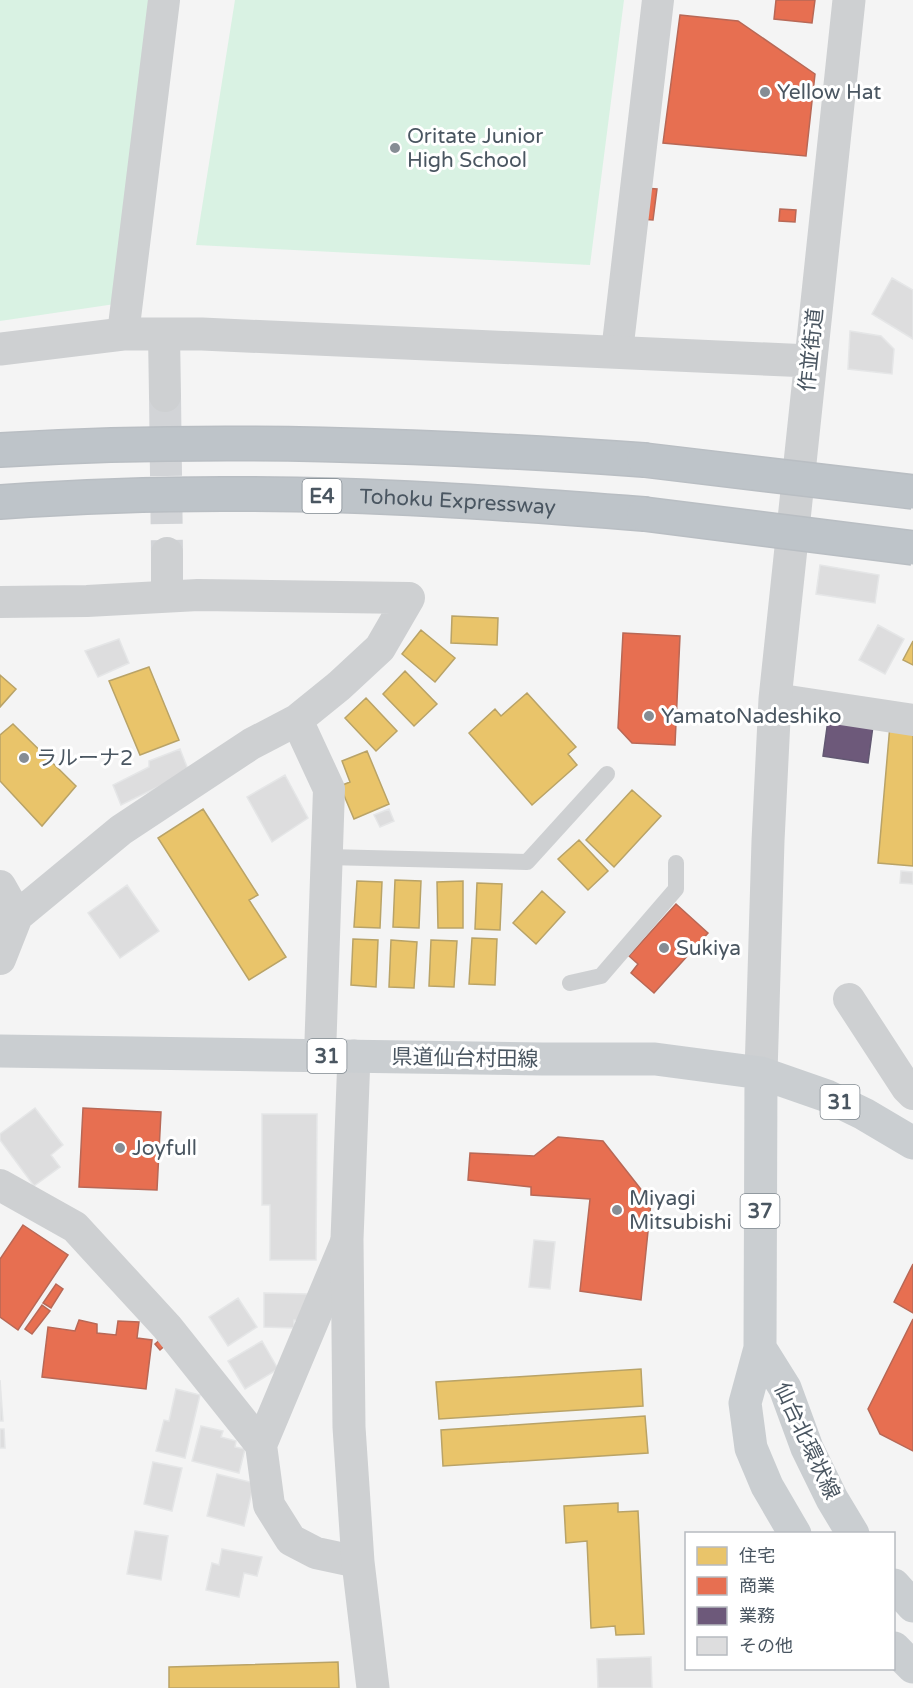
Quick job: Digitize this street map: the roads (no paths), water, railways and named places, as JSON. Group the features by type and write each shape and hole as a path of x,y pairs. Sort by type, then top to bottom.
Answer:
{"highway":[{"path":"0,450 221,442 509,451 644,460 913,492"},
{"name":"Tohoku Expressway","path":"0,502 71,497 224,494 379,497 644,514 913,548"}],"main road":[{"name":"県道仙台村田線","path":"0,1050 655,1059 761,1073 827,1096 864,1114 913,1143"},
{"name":"仙台北環状線","path":"761,1073 760,1348 745,1403 751,1448 767,1486 794,1532"},
{"name":"仙台北環状線","path":"760,1348 785,1388 807,1448 827,1489 852,1532"},
{"path":"895,1586 913,1606"},
{"path":"895,1649 913,1667"}],"street":[{"path":"123,334 164,0"},
{"path":"617,352 658,0"},
{"name":"作並街道","path":"761,1073 775,699 849,0"},
{"path":"0,349 123,334 202,334 810,361"},
{"path":"164,334 165,396"},
{"path":"167,553 167,596"},
{"path":"0,602 87,601 167,596 409,598 380,648 339,686 297,720 251,744 121,830 17,916 0,959"},
{"path":"775,699 913,720"},
{"path":"297,720 329,789 320,1055"},
{"path":"0,886 17,916"},
{"path":"849,999 913,1094"},
{"path":"354,1056 347,1239 349,1427 358,1562 374,1688"},
{"path":"0,1185 75,1227 167,1328 261,1445"},
{"path":"347,1239 261,1445 269,1504 291,1540 316,1553 358,1562"}],"lane":[{"path":"327,856 527,862 607,774"},
{"path":"570,984 601,976 676,889 676,863"}],"tunnel":[{"path":"165,396 167,553"}],"place":[{"name":"Yellow Hat","path":"765,92"},
{"name":"Oritate Junior High School","path":"395,148"},
{"name":"YamatoNadeshiko","path":"649,716"},
{"name":"ラルーナ2","path":"24,758"},
{"name":"Sukiya","path":"664,948"},
{"name":"Joyfull","path":"120,1148"},
{"name":"Miyagi Mitsubishi","path":"617,1210"}]}
